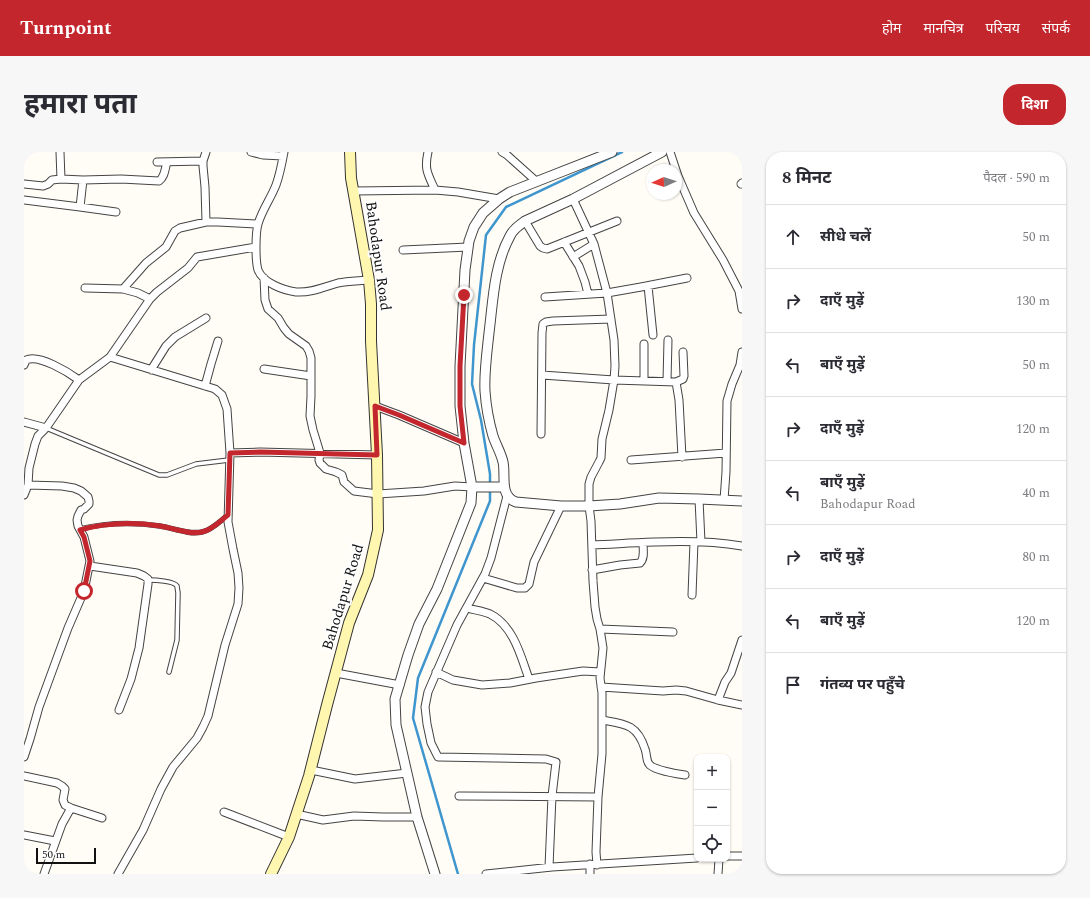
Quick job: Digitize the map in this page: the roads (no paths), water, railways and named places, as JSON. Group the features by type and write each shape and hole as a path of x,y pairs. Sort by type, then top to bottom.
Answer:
{"main road":[{"name":"Bahodapur Road","path":"274,873 289,837 311,770 349,623 368,575 378,530 377,455 371,304 369,280 351,178 350,152"}],"street":[{"path":"60,152 60,179"},
{"path":"206,152 203,161 206,222"},
{"path":"251,152 263,155 283,154 276,186 258,224 256,259 258,270 264,278 280,287 297,292 309,292 338,284 369,280"},
{"path":"428,152 426,169 435,190"},
{"path":"435,874 417,817 396,725 395,699 419,624 437,589 476,487 464,443 460,406 460,366 465,270 469,241 474,227 483,213 499,199 510,192 612,152"},
{"path":"662,152 573,199 525,221 511,234 505,245 495,283 485,372 485,391 488,412 493,437 503,462 501,487 512,501 561,506 589,506 659,498 742,501"},
{"path":"670,152 678,176 694,214 741,291 742,308"},
{"path":"506,153 536,181"},
{"path":"157,162 203,161"},
{"path":"24,184 43,186 52,180 60,179 121,179 159,181 162,179 167,162"},
{"path":"80,207 83,180"},
{"path":"354,192 435,190 458,192 499,199"},
{"path":"573,199 594,244 607,293 615,366 614,380 602,439 601,458 589,484 595,607 603,648 600,672 602,754 593,864 590,874"},
{"path":"24,200 116,212"},
{"path":"525,221 540,246 547,249 616,220"},
{"path":"123,289 146,263 166,247 175,231 180,228 206,222 258,224"},
{"path":"564,242 579,266 588,294"},
{"path":"573,257 594,244"},
{"path":"24,495 28,484 26,467 36,439 46,428 79,380 110,357 150,299 188,268 197,257 256,247"},
{"path":"403,250 468,247"},
{"path":"264,278 265,300 268,309 278,318 289,334 306,346 309,351 312,376 311,424 320,453 319,460 326,469 336,472 342,476 344,482 354,491 378,494 424,491 455,486 501,487"},
{"path":"545,297 607,293 687,278"},
{"path":"648,286 653,335"},
{"path":"85,288 123,289 138,293 150,299"},
{"path":"151,370 166,346 175,337 206,318"},
{"path":"541,434 543,324 546,322 611,319"},
{"path":"667,381 668,340"},
{"path":"205,386 210,364 218,341"},
{"path":"644,344 644,381"},
{"path":"542,375 614,380 676,382 683,379 684,376 683,352"},
{"path":"724,500 727,401 740,365 742,352"},
{"path":"110,357 215,389 222,395 227,409 229,456 228,522 240,588 238,604 225,645 204,728 173,767 161,789 143,830 118,874"},
{"path":"24,365 26,360 30,358 35,359 52,364 68,372 79,380"},
{"path":"264,369 312,376"},
{"path":"676,382 679,400 682,457"},
{"path":"375,406 464,443"},
{"path":"24,422 46,428"},
{"path":"229,456 260,452 377,455"},
{"path":"631,460 726,453"},
{"path":"24,757 39,707 68,628 84,591 90,566 89,555 84,537 77,520 81,510 89,504 88,497 81,491 74,488 28,484"},
{"path":"507,496 491,558 483,578 457,625 428,692 426,707 427,724 431,743 438,757 546,759 556,762 552,796 548,867"},
{"path":"692,595 699,499"},
{"path":"483,578 517,588 525,588 529,584 534,562 561,506"},
{"path":"592,545 697,542 723,543 742,546"},
{"path":"592,570 640,563 643,557 643,543"},
{"path":"90,566 137,573 144,576 148,580 139,648 131,679 119,710"},
{"path":"467,608 490,614 508,629 516,643 529,679"},
{"path":"600,629 673,632"},
{"path":"718,700 725,682 731,673 742,640"},
{"path":"436,672 454,680 482,685 510,683 583,671 600,672"},
{"path":"336,673 400,685"},
{"path":"601,687 686,691 742,705"},
{"path":"602,720 624,724 632,728 639,735 646,751 648,764 651,766 685,775"},
{"path":"311,770 355,779 407,773"},
{"path":"24,776 57,783 65,789 65,805 102,818"},
{"path":"459,796 598,797"},
{"path":"44,874 55,841 71,808"},
{"path":"224,812 289,837"},
{"path":"296,814 323,820 354,816 417,817"},
{"path":"24,835 55,841"},
{"path":"730,856 742,856"},
{"path":"486,874 528,872 548,867 694,858"},
{"path":"718,874 720,862"}],"lane":[{"path":"46,428 159,475 167,476 196,464 229,456"},
{"path":"80,530 95,526 119,524 149,525 202,532 210,529 228,515"},
{"path":"148,580 161,581 177,586 178,640 169,672"}],"waterway":[{"path":"490,484 490,474 481,420 472,384 474,345 486,235 506,207 622,152"},
{"path":"458,874 413,718 418,678 490,501 490,489"}]}
